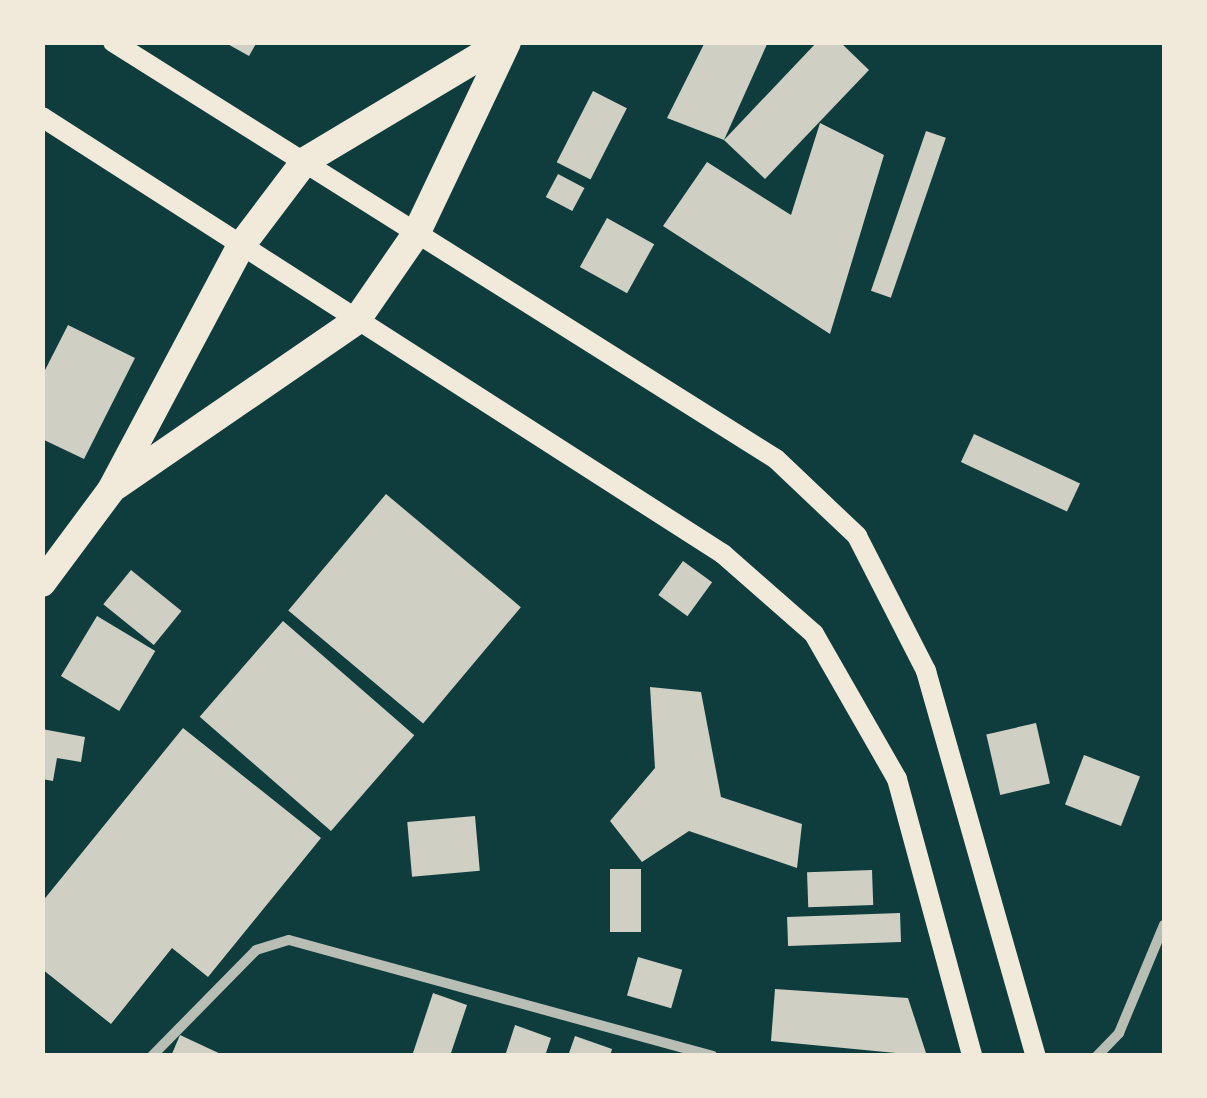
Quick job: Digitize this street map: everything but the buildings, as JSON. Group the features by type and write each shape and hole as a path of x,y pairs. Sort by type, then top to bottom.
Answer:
{"highway":[{"path":"42,584 111,490 240,247 305,161 506,42"},
{"path":"111,490 356,320 416,234 506,42"}],"main road":[{"path":"113,42 776,459 857,536 926,671 1036,1056"},
{"path":"42,117 723,554 814,634 897,779 972,1056"}],"street":[{"path":"1098,1056 1119,1033 1164,925"},
{"path":"152,1056 256,950 288,940 712,1056"}]}
